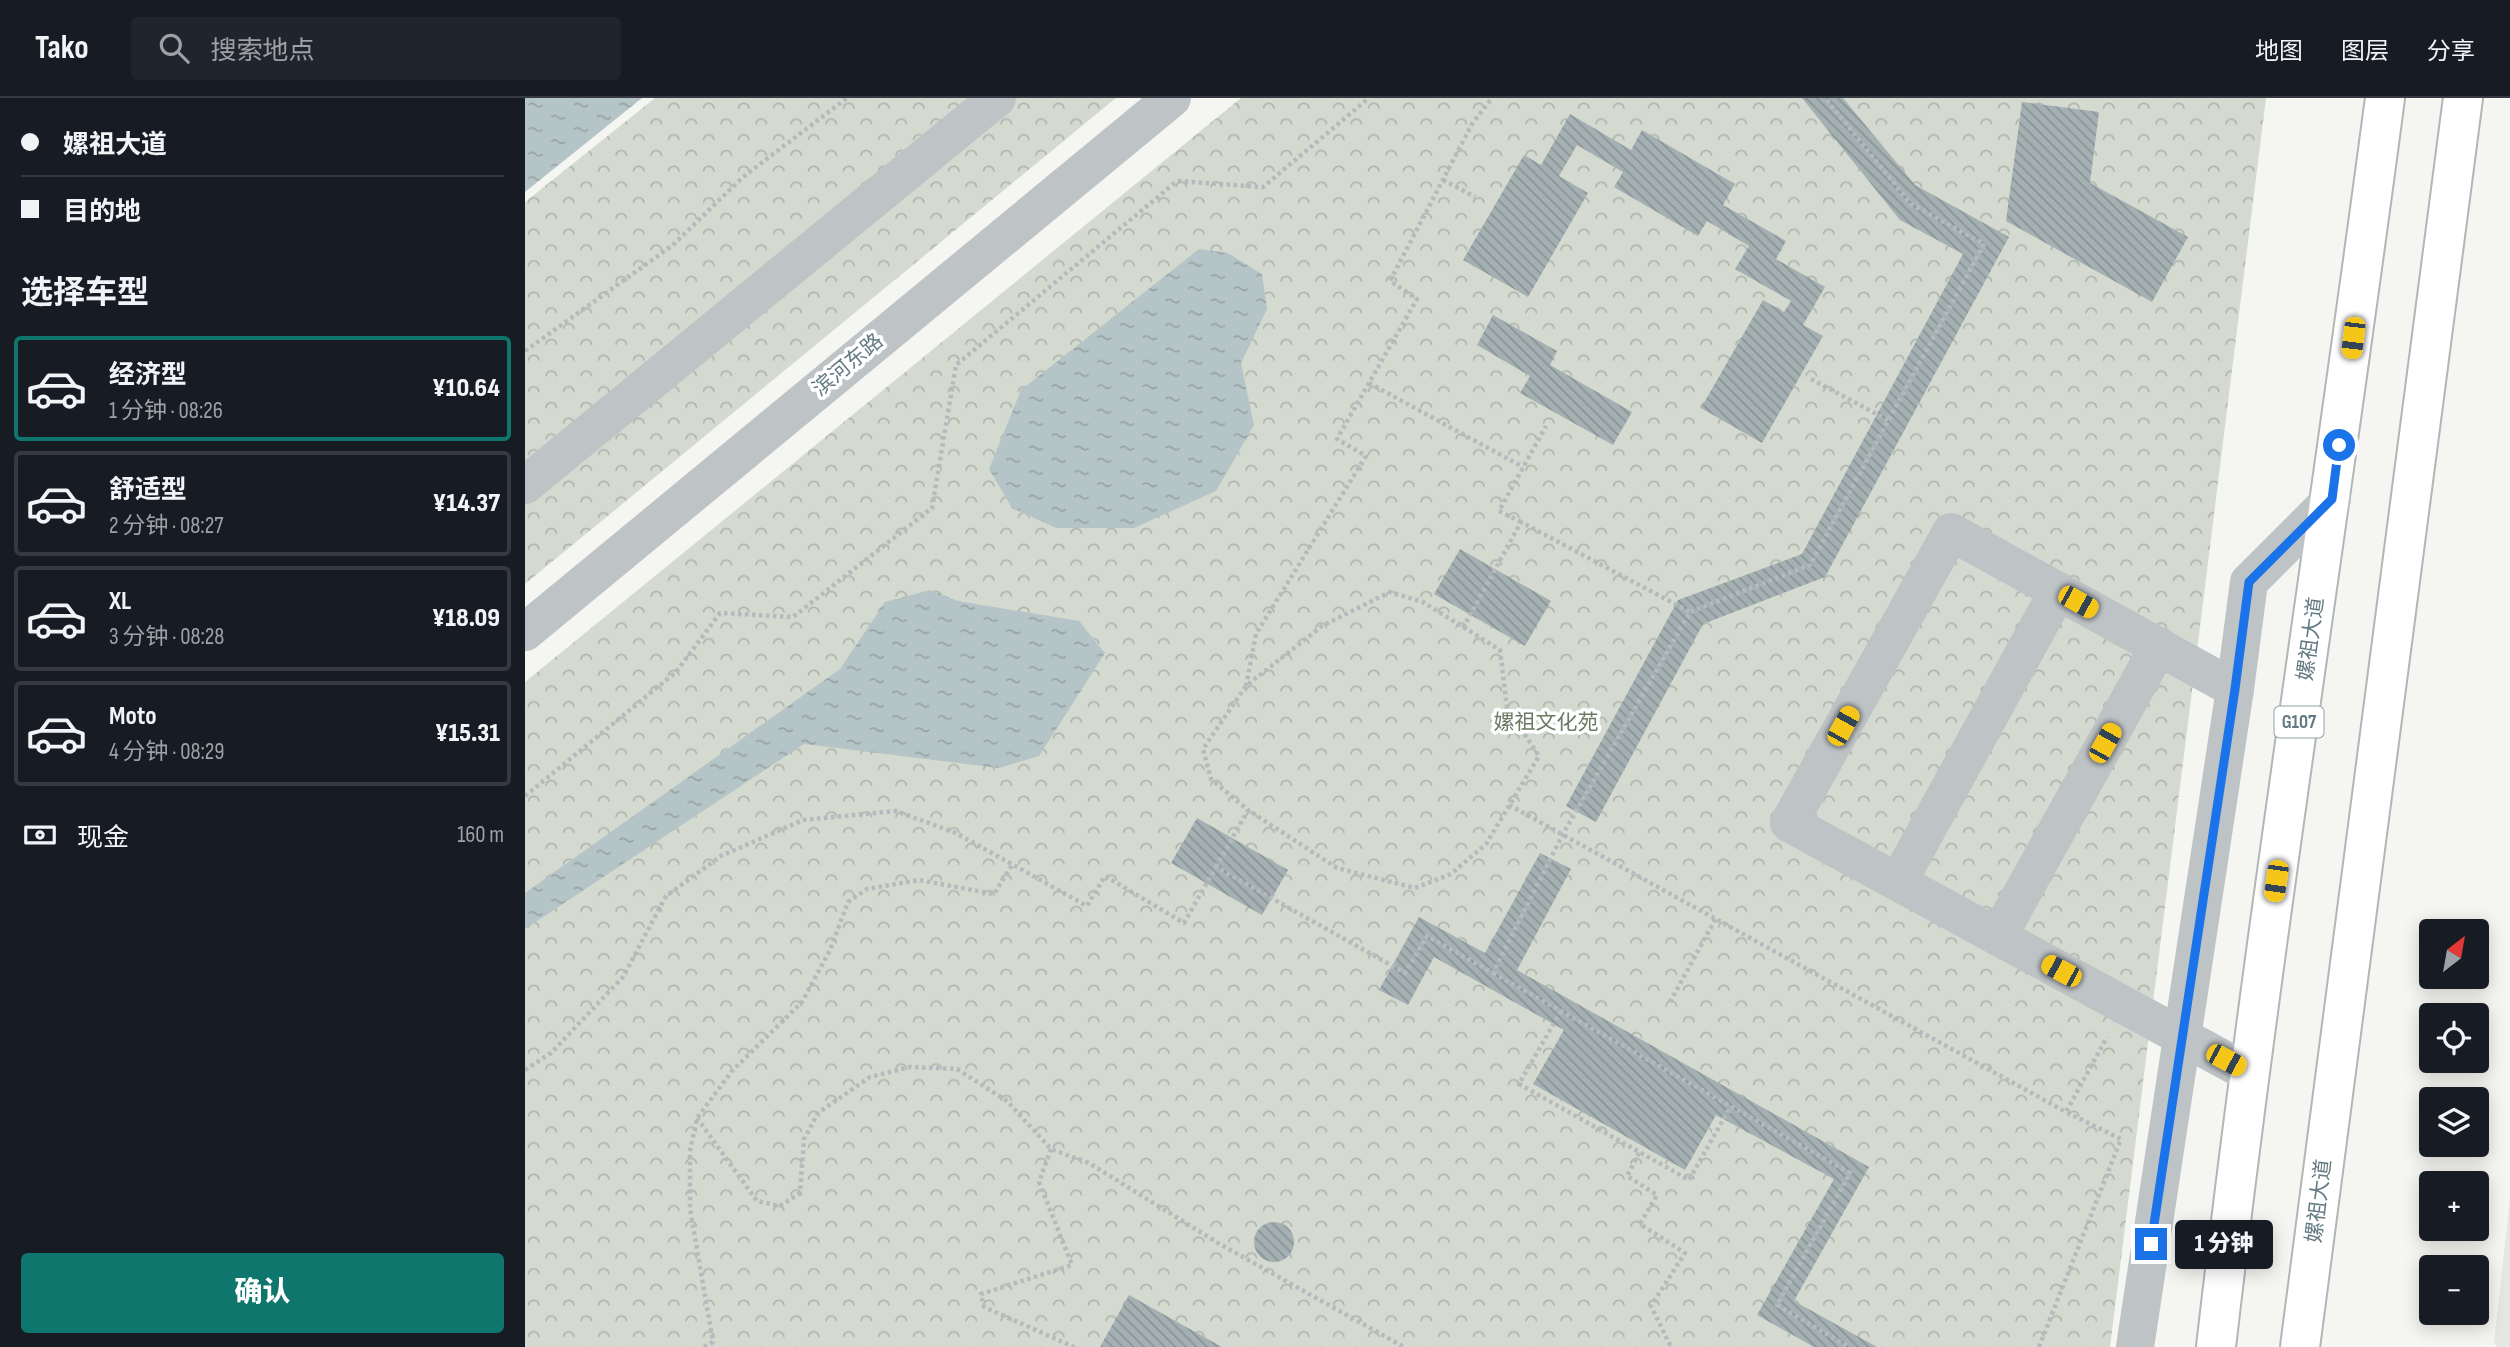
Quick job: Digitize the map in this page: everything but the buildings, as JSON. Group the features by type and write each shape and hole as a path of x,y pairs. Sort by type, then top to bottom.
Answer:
{"highway":[{"name":"嫘祖大道","path":"2215,1347 2248,1072 2332,499 2385,98"},
{"name":"嫘祖大道","path":"2300,1347 2463,98"}],"street":[{"path":"525,485 997,98"},
{"name":"滨河东路","path":"525,632 1172,98"},
{"path":"2135,1347 2249,582 2332,499"},
{"path":"2235,689 1951,533 1789,823 2248,1072"},
{"path":"1898,882 2058,591"},
{"path":"1998,937 2159,646"}],"path":[{"path":"525,351 673,245 743,177 847,98"},
{"path":"525,796 676,671 720,612 793,617 932,508 956,365 1177,181 1263,187 1369,98"},
{"path":"1246,686 1256,634 1366,456 1337,439 1417,299 1390,281 1472,124 1492,98"},
{"path":"1493,973 1563,834 1690,612 1810,565 1984,244 1911,204 1825,98"},
{"path":"1443,180 1475,197"},
{"path":"1811,379 1888,420"},
{"path":"1369,383 1523,467"},
{"path":"1546,426 1499,511 1690,612"},
{"path":"1464,628 1521,522"},
{"path":"1390,592 1423,602 1500,650 1507,708 1539,756 1486,844 1451,874 1415,888 1337,868 1248,810 1211,779 1203,749 1246,686 1322,625 1390,592"},
{"path":"1509,805 2066,1112 2121,1139 2039,1347"},
{"path":"525,1070 551,1052 623,977 666,896 721,856 803,820 896,811 956,833 1087,906 1105,876 1184,923 1248,810"},
{"path":"704,1347 713,1342 690,1209 690,1150 697,1118 731,1071 802,1002 830,950 848,902 867,889 919,880 994,894 1012,865"},
{"path":"1216,867 1405,973 1427,936 1850,1173 1777,1305 1849,1347"},
{"path":"1671,1002 1716,918"},
{"path":"2066,1112 2125,1006"},
{"path":"1561,1010 1519,1084 1639,1153 1689,1180 1731,1106"},
{"path":"697,1118 757,1201 780,1206 800,1193 804,1139 818,1113 870,1077 910,1067 957,1069 1007,1101 1051,1149 1089,1163 1218,1243 1404,1347"},
{"path":"1051,1149 1039,1182 1072,1265 981,1294 984,1307 1074,1347"},
{"path":"1639,1153 1627,1175 1657,1195 1640,1224 1685,1253 1651,1306 1671,1347"}],"shaded area":[{"path":"2510,1198 2510,1347 2497,1347 2494,1343"}],"green space":[{"path":"655,98 1116,98 525,584 525,202"},
{"name":"嫘祖文化苑","path":"1241,98 2266,98 2110,1347 525,1347 525,682"}],"water":[{"path":"525,98 642,98 525,192"},
{"path":"1199,249 1228,253 1262,274 1267,309 1241,363 1254,425 1216,491 1134,528 1056,528 1012,508 989,469 1021,390"},
{"path":"930,590 958,601 1079,621 1105,653 1039,756 999,768 804,744 525,929 525,893 840,669 885,602"}],"route":[{"path":"2151,1244 2249,582 2332,499 2339,445"}]}
